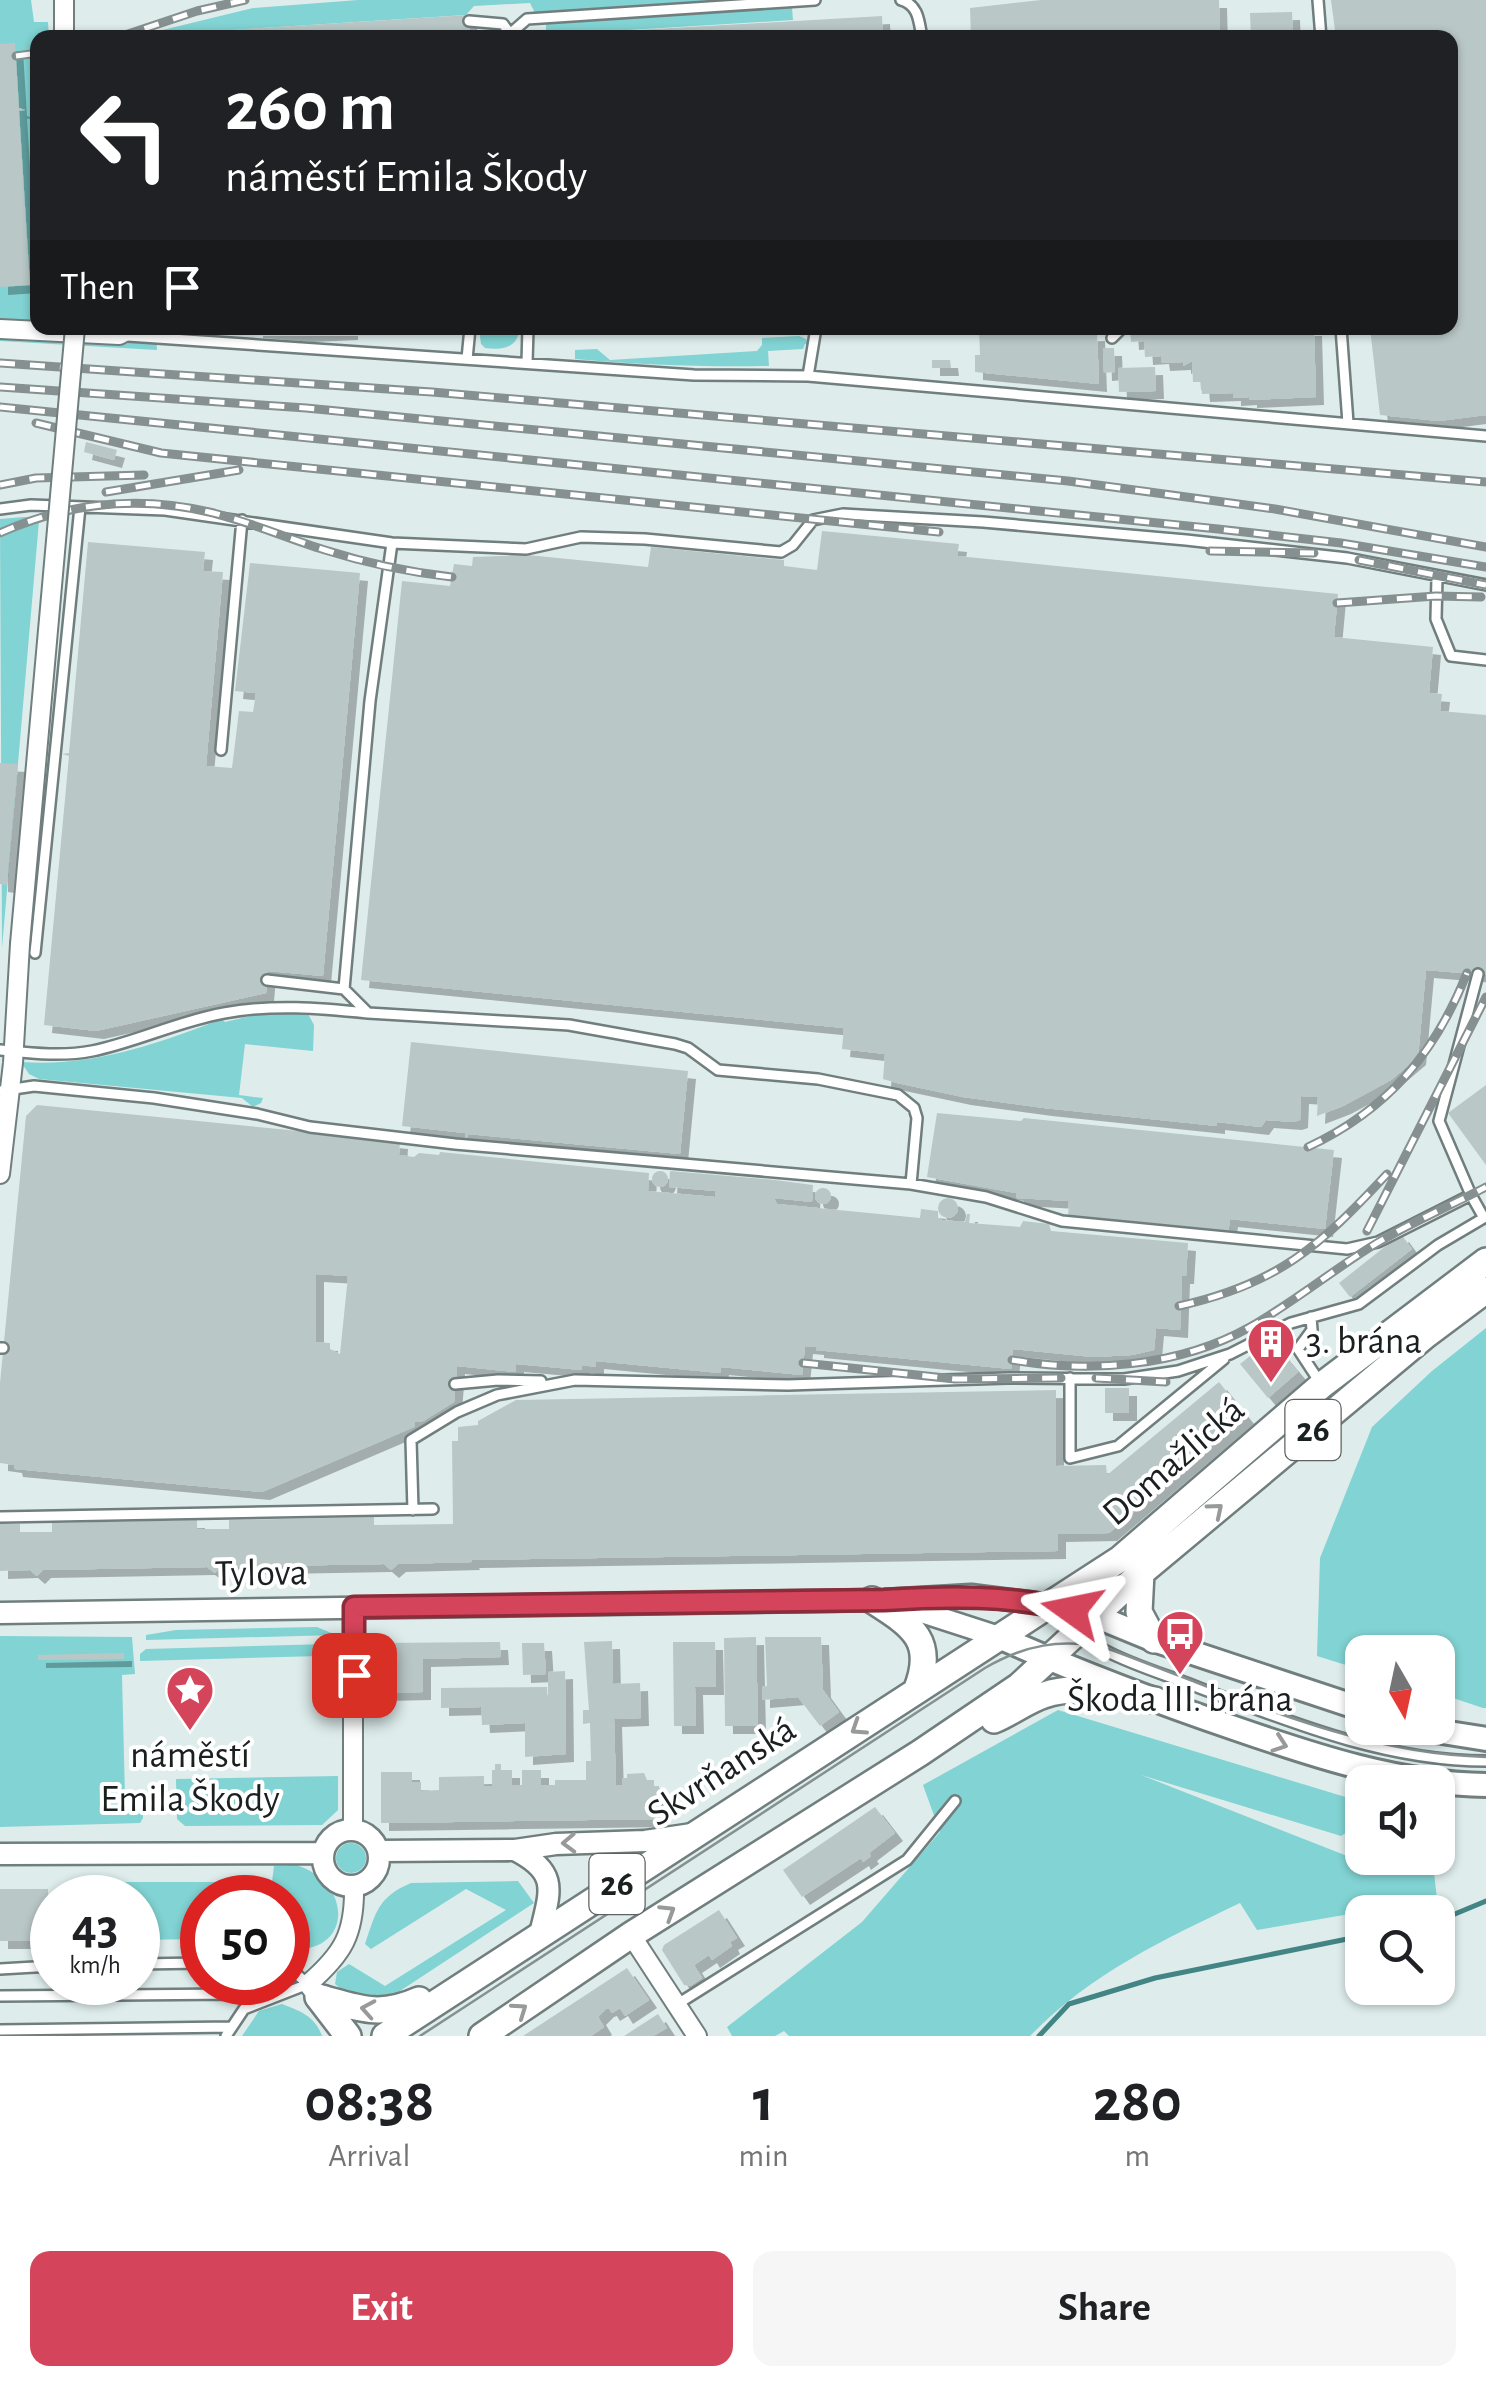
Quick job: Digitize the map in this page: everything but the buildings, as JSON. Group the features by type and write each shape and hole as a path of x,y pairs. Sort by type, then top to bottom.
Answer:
{"main road":[{"name":"Domažlická","path":"1050,1605 1120,1559 1322,1385 1486,1261"},
{"name":"Domažlická","path":"1084,1625 1426,1335 1486,1290"},
{"path":"1141,1573 1139,1612 1154,1640"},
{"path":"878,1600 904,1620 921,1643 924,1666 916,1691"},
{"path":"1050,1605 1084,1625 1154,1640 1345,1703"},
{"name":"26","path":"999,1637 1050,1605"},
{"name":"26","path":"482,2036 630,1935 996,1702 1084,1625"},
{"path":"999,1637 1155,1700 1320,1757 1401,1776 1486,1786"},
{"name":"Skvrňanská","path":"385,2036 999,1637"},
{"path":"920,1752 1046,1694 1079,1690 1155,1700"},
{"path":"1455,1734 1486,1739"},
{"path":"313,1991 387,2012 480,1972"},
{"path":"313,1991 348,2036"}],"street":[{"path":"64,0 64,30"},
{"path":"0,1174 7,1050 25,950 75,335"},
{"name":"Tylova","path":"0,1614 878,1600 971,1595 1050,1605"},
{"name":"Tylova","path":"878,1600 999,1637"},
{"path":"352,1829 354,1607"},
{"path":"352,1829 370,1836 379,1851 377,1870 363,1884 354,1886 330,1877 325,1870 323,1853 330,1838 352,1829"},
{"path":"379,1851 515,1850 694,1834"},
{"path":"515,1850 542,1866 549,1880 540,1934"},
{"path":"0,1854 323,1853"},
{"path":"313,1991 345,1943 353,1913 354,1886"},
{"path":"630,1935 697,2036"}],"lane":[{"path":"516,30 528,19 815,0"},
{"path":"901,0 918,14 921,30"},
{"path":"1318,0 1320,30"},
{"path":"469,21 503,24 507,30"},
{"path":"153,335 694,375 808,376 1486,436"},
{"path":"187,335 187,340"},
{"path":"466,360 469,335"},
{"path":"527,364 528,335"},
{"path":"808,376 815,335"},
{"path":"1112,338 1115,335"},
{"path":"1342,335 1348,423"},
{"path":"0,509 32,505 165,510 392,543 526,549 581,537 781,552 814,520 842,514 1002,523 1304,552 1486,585"},
{"path":"50,954 25,950 80,507"},
{"path":"220,750 242,520"},
{"path":"344,989 370,701 392,543"},
{"path":"1437,577 1436,619 1451,656 1486,660"},
{"path":"455,1384 498,1380 788,1386 1140,1378 1196,1366 1230,1354 1291,1323 1346,1309 1370,1298 1438,1245 1484,1218 1440,1122 1478,974"},
{"path":"267,980 344,989 368,1013"},
{"path":"7,1050 44,1054 89,1052 219,1013 266,1006 570,1025 675,1044 688,1048 718,1070 818,1079 898,1094 914,1108 917,1118 912,1184"},
{"path":"5,1091 34,1086 154,1098 310,1126 455,1144 912,1184 986,1197 1062,1221 1347,1250 1378,1242 1471,1195"},
{"path":"1310,1317 1312,1330 1298,1349 1322,1385"},
{"path":"1070,1378 1070,1458 1118,1446 1230,1354"},
{"path":"413,1510 411,1440 458,1412 497,1395 554,1382"},
{"path":"0,1517 433,1509"},
{"path":"1084,1625 1106,1652 1299,1726 1416,1755 1486,1761"},
{"path":"676,2004 907,1860 955,1802"},
{"path":"0,1968 30,1967"},
{"path":"310,1988 313,1991"},
{"path":"0,1996 180,1994"},
{"path":"0,2030 229,2031 244,2009 252,2005"}],"shaded area":[{"path":"0,0 31,0 34,22 48,22 49,30 30,30 30,335 156,335 157,350 0,341"},
{"path":"358,0 742,0 535,13 530,3 474,6 466,15 232,30 163,30 253,8"},
{"path":"792,8 793,20 628,30 546,30 546,22"},
{"path":"480,335 518,335 508,347 485,348"},
{"path":"799,336 809,345 805,344 803,349 768,351 769,366 575,359 575,350 597,349 610,360 757,351 762,338"},
{"path":"24,517 39,521 2,948 0,519"},
{"path":"307,1012 314,1025 313,1051 245,1044 239,1095 263,1098 253,1107 242,1098 39,1079 29,1074 21,1062 99,1057 149,1045 222,1019 225,1022 255,1015"},
{"path":"1486,1328 1486,1708 1455,1699 1455,1635 1345,1635 1345,1665 1317,1656 1320,1558 1372,1427"},
{"path":"317,1627 336,1635 146,1640 146,1635 176,1630"},
{"path":"0,1636 132,1637 135,1674 122,1675 125,1798 142,1799 140,1823 0,1827"},
{"path":"327,1644 333,1650 332,1664 321,1656 140,1661 140,1654 146,1649"},
{"path":"1058,1710 1345,1797 1345,1834 1341,1836 1141,1775 1345,1855 1345,1875 1434,1875 1437,1895 1345,1895 1345,1915 1257,1930 1240,1903 1103,1976 1030,2036 789,2036 784,2031 775,2036 732,2036 727,2027 862,1922 940,1832 923,1785"},
{"path":"338,1776 338,1810 322,1825 185,1826 177,1819 176,1779"},
{"path":"351,1843 362,1847 366,1858 362,1869 351,1873 340,1869 336,1858 340,1847"},
{"path":"296,1865 328,1886 338,1916 335,1930 325,1941 310,1948 310,1875 273,1875 274,1866"},
{"path":"518,1881 534,1903 374,2008 361,2007 335,1984 337,1972 349,1964 385,1986 506,1910 466,1889 371,1949 365,1944 376,1914 400,1888 411,1883"},
{"path":"160,1882 180,1882 180,1939 160,1940"},
{"path":"284,2005 311,2019 322,2036 242,2036 259,2011"}],"waterway":[{"path":"1455,1914 1486,1901"},
{"path":"1039,2036 1069,2004 1155,1978 1345,1939"}],"tram line":[{"path":"420,2036 985,1668 1029,1649 1058,1644 1106,1648 1340,1733 1436,1753 1486,1757"}],"railway":[{"path":"140,30 245,0"},
{"path":"16,56 30,54"},
{"path":"0,363 432,392 1486,482"},
{"path":"0,387 306,408 1068,481 1275,509 1486,547"},
{"path":"0,407 1218,529 1341,543 1486,567"},
{"path":"36,423 161,453 939,532"},
{"path":"106,492 239,470"},
{"path":"0,485 36,478 144,475"},
{"path":"0,533 76,509 155,504 224,516 372,563 452,577"},
{"path":"1210,551 1314,553"},
{"path":"1359,560 1486,585"},
{"path":"1337,603 1481,597"},
{"path":"1308,1147 1362,1116 1405,1076 1440,1029 1467,973"},
{"path":"1367,1231 1486,997"},
{"path":"1179,1306 1244,1286 1295,1259 1340,1222 1387,1174"},
{"path":"1012,1360 1103,1366 1194,1351 1250,1327 1377,1243 1486,1187"},
{"path":"803,1363 955,1379 1061,1378"},
{"path":"1096,1378 1166,1382"}],"place":[{"name":"3. brána","path":"1271,1384"},
{"name":"Škoda III. brána","path":"1180,1676"},
{"name":"náměstí Emila Škody","path":"190,1732"}],"route":[{"path":"354,1675 354,1607 884,1600 971,1595 1072,1610"}]}
